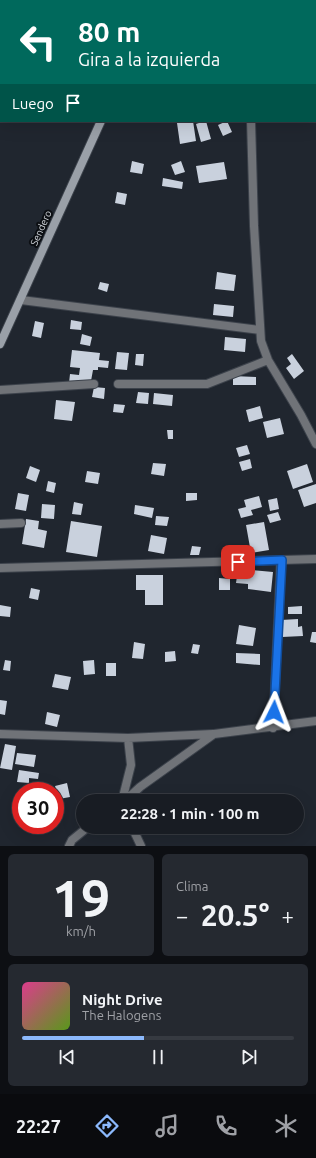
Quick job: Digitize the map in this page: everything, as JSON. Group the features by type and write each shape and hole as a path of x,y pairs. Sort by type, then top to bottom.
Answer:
{"main road":[{"name":"Sendero","path":"0,344 101,122"}],"street":[{"path":"251,122 254,226 261,341 268,360 301,414 316,444"},
{"path":"21,300 260,330"},
{"path":"118,384 207,384 268,360"},
{"path":"0,390 94,384"},
{"path":"0,524 21,523"},
{"path":"273,728 282,560"},
{"path":"0,568 316,560"},
{"path":"0,734 128,738 214,734 273,728 316,721"},
{"path":"132,794 214,734"},
{"path":"125,794 131,765 128,738"},
{"path":"69,846 72,840 79,834"},
{"path":"135,834 141,846"}],"building":[{"path":"193,122 196,141 180,144 177,123"},
{"path":"206,122 211,139 201,142 196,124"},
{"path":"227,122 232,132 223,136 218,125"},
{"path":"132,161 144,164 142,174 130,172"},
{"path":"181,161 185,172 175,175 171,165"},
{"path":"224,162 227,179 199,183 196,166"},
{"path":"163,178 183,182 182,189 162,186"},
{"path":"117,192 127,194 125,205 115,203"},
{"path":"217,272 236,275 234,291 215,289"},
{"path":"100,282 109,284 107,292 98,289"},
{"path":"214,304 234,306 233,317 213,315"},
{"path":"71,320 82,322 81,330 70,329"},
{"path":"35,321 44,323 41,338 32,336"},
{"path":"82,334 92,337 90,346 80,344"},
{"path":"225,337 246,339 245,352 224,350"},
{"path":"72,350 100,353 99,360 109,361 108,368 98,367 98,370 93,370 91,381 79,380 78,383 69,383 70,374 79,375 80,368 70,367"},
{"path":"117,352 129,353 127,370 115,369"},
{"path":"136,354 144,354 143,366 135,365"},
{"path":"292,354 304,371 294,379 286,368 291,364 287,358"},
{"path":"233,376 256,377 256,385 233,385"},
{"path":"94,387 105,388 104,399 92,397"},
{"path":"138,392 149,393 148,404 136,403"},
{"path":"154,393 173,395 172,406 153,404"},
{"path":"56,400 75,402 72,421 54,419"},
{"path":"114,404 125,405 123,413 113,412"},
{"path":"260,406 263,418 249,422 246,410"},
{"path":"280,418 284,434 267,438 263,422"},
{"path":"167,430 173,430 173,439 168,439"},
{"path":"247,445 250,454 239,457 236,448"},
{"path":"250,459 252,468 242,471 239,462"},
{"path":"153,463 166,464 164,476 151,474"},
{"path":"307,464 313,482 293,489 287,471"},
{"path":"30,466 40,470 36,482 26,478"},
{"path":"87,471 100,473 98,484 85,482"},
{"path":"48,481 56,483 54,493 46,491"},
{"path":"316,484 316,503 304,507 298,490"},
{"path":"18,493 29,495 26,511 15,509"},
{"path":"186,493 197,493 197,500 186,501"},
{"path":"259,496 262,507 251,510 253,515 241,518 238,509 246,507 244,500"},
{"path":"277,498 279,509 270,511 268,500"},
{"path":"74,502 83,504 81,515 72,514"},
{"path":"42,504 55,505 54,519 41,518"},
{"path":"135,505 154,508 152,518 134,514"},
{"path":"278,512 281,520 270,523 267,515"},
{"path":"156,516 169,517 167,526 155,525"},
{"path":"26,519 39,521 38,529 47,531 44,548 22,544"},
{"path":"71,521 102,526 97,557 66,552"},
{"path":"264,522 269,550 251,553 246,525"},
{"path":"151,535 167,538 164,554 148,551"},
{"path":"192,546 201,547 199,555 190,555"},
{"path":"238,569 273,572 271,592 248,589 248,584 236,583"},
{"path":"136,575 163,575 163,605 145,605 145,590 136,590"},
{"path":"219,578 230,579 230,590 219,590"},
{"path":"31,588 40,590 38,600 29,598"},
{"path":"0,605 11,607 10,617 0,616"},
{"path":"302,606 302,614 288,614 288,607"},
{"path":"298,619 298,627 302,626 303,636 282,637 281,620"},
{"path":"239,625 256,628 253,646 236,644"},
{"path":"312,632 316,632 316,643 310,642"},
{"path":"134,642 145,644 143,659 132,658"},
{"path":"193,644 200,645 198,654 191,653"},
{"path":"175,651 176,661 165,662 165,652"},
{"path":"236,653 260,654 260,665 236,663"},
{"path":"5,660 11,661 10,671 3,670"},
{"path":"94,660 95,674 84,675 83,661"},
{"path":"106,663 116,663 116,676 106,676"},
{"path":"55,674 71,677 68,690 52,687"},
{"path":"0,700 7,701 5,715 0,714"},
{"path":"47,712 60,715 57,727 45,724"},
{"path":"5,744 16,746 12,770 0,768"},
{"path":"17,753 36,755 34,767 15,764"},
{"path":"19,770 39,773 38,779 29,778 29,782 17,782"},
{"path":"67,783 70,797 64,798 64,784"}],"route":[{"path":"238,562 282,560 274,712"}]}
